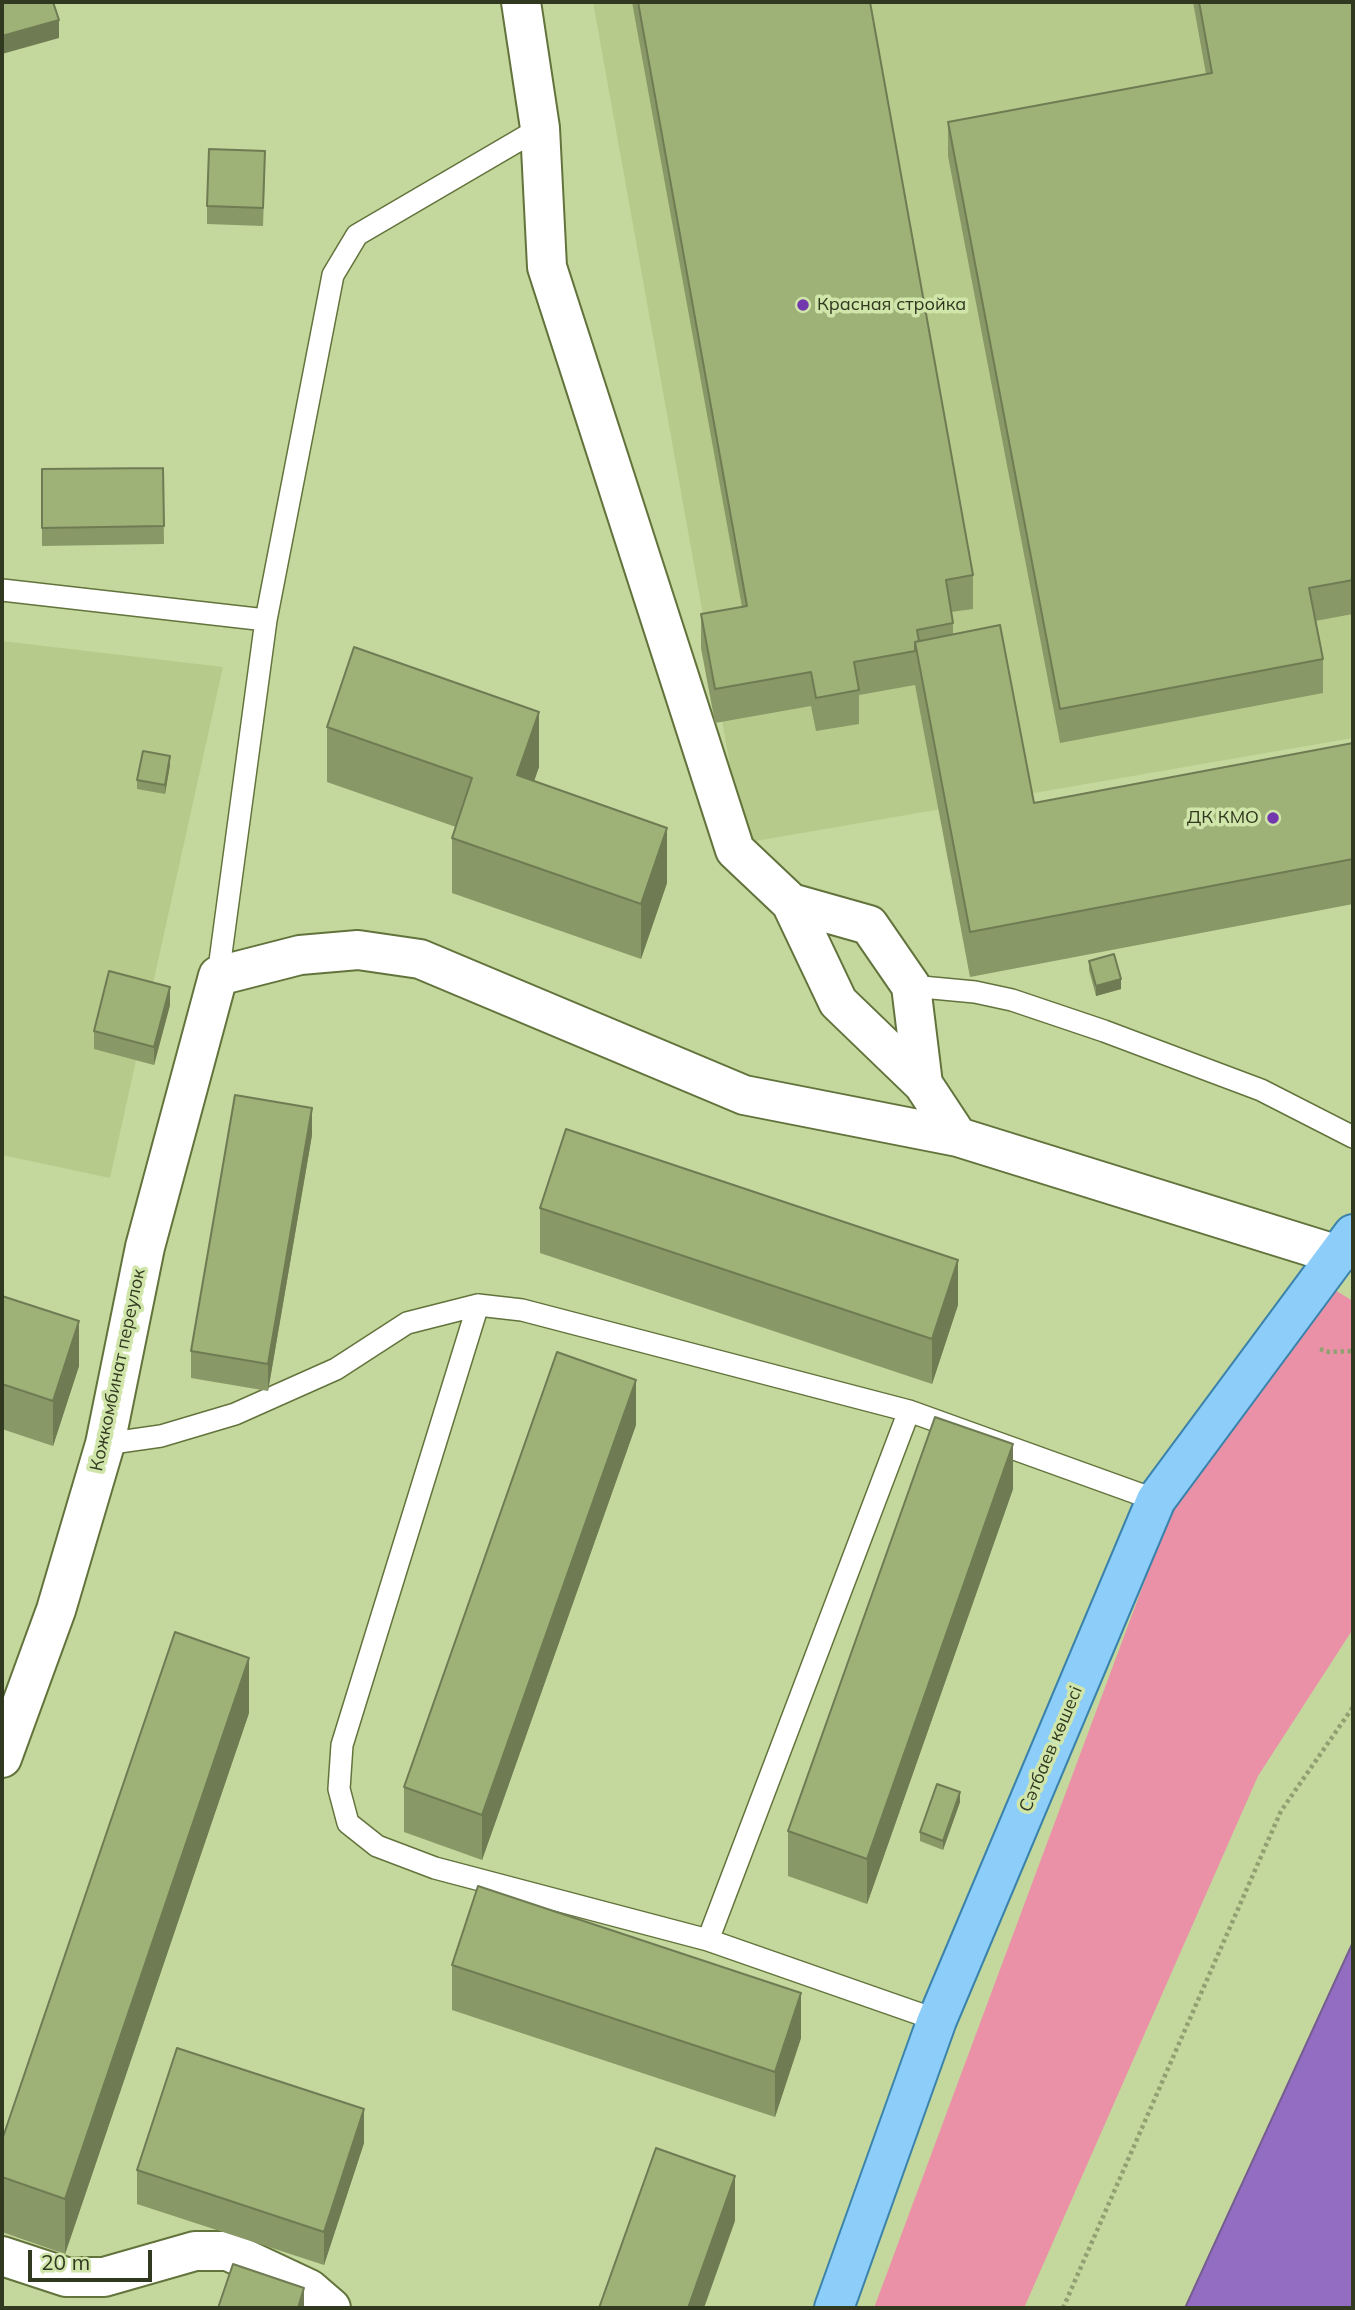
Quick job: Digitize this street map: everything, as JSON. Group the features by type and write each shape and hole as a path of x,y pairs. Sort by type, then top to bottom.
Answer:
{"main road":[{"name":"Сәтбаев көшесі","path":"834,2308 937,2020 1156,1500 1346,1245"}],"street":[{"path":"521,2 540,128 547,267 735,850 791,903 838,1002 923,1084 958,1137"},
{"path":"791,903 869,925 911,986 923,1084"},
{"path":"218,976 300,955 358,950 420,958 744,1095 958,1137 1346,1245"},
{"name":"Кожкомбинат переулок","path":"2,1758 56,1611 105,1444 145,1247 218,976"},
{"path":"2,2256 66,2277 104,2277 195,2251 228,2251 309,2289 331,2308"}],"lane":[{"path":"218,976 266,620 333,275 357,235 540,128"},
{"path":"2,590 266,620"},
{"path":"911,986 975,992 1104,1031 1261,1090 1353,1137"},
{"path":"478,1305 342,1745 339,1789 348,1823 377,1846 435,1868 708,1940 937,2020"},
{"path":"105,1444 161,1436 235,1414 336,1369 407,1323 478,1305 522,1310 909,1410 1156,1500"},
{"path":"708,1940 909,1410"}],"path":[{"path":"1063,2308 1282,1811 1353,1707"}],"shaded area":[{"path":"593,2 1353,2 1353,738 744,843"},
{"path":"2,641 223,667 110,1178 2,1155"},
{"path":"1333,1289 1353,1301 1353,1629 1258,1776 1024,2308 874,2308 1174,1502"},
{"path":"1353,1942 1353,2308 1185,2308"}],"building":[{"path":"2,2 53,2 59,20 2,36"},
{"name":"Красная стройка","path":"638,2 870,2 973,575 946,580 953,623 917,630 919,641 915,642 915,651 854,662 859,690 816,698 811,672 715,689 701,614 747,606"},
{"path":"1199,2 1353,2 1353,580 1309,588 1323,659 1060,709 948,122 1212,73"},
{"path":"209,149 265,151 263,208 207,206"},
{"path":"163,468 164,526 42,528 42,469"},
{"name":"ДК КМО","path":"1000,625 1034,803 1353,743 1353,859 970,932 915,642"},
{"path":"354,647 539,712 517,775 667,828 641,904 452,838 472,778 327,727"},
{"path":"143,751 170,756 165,785 137,780"},
{"path":"1114,954 1121,979 1096,986 1089,961"},
{"path":"109,971 170,987 154,1047 94,1031"},
{"path":"235,1095 312,1108 268,1364 191,1351"},
{"path":"566,1129 958,1260 932,1339 540,1208"},
{"path":"2,1296 79,1321 53,1401 2,1384"},
{"path":"557,1352 636,1380 482,1815 404,1787"},
{"path":"935,1417 1013,1444 867,1859 788,1831"},
{"path":"175,1632 249,1658 65,2199 2,2177 2,2140"},
{"path":"937,1784 960,1792 943,1841 920,1832"},
{"path":"478,1886 801,1993 775,2072 452,1965"},
{"path":"177,2048 364,2109 324,2232 137,2170"},
{"path":"656,2148 735,2176 688,2308 599,2308"},
{"path":"233,2264 304,2288 298,2308 218,2308"}],"place":[{"name":"Красная стройка","path":"803,305"},
{"name":"ДК КМО","path":"1273,818"}]}
